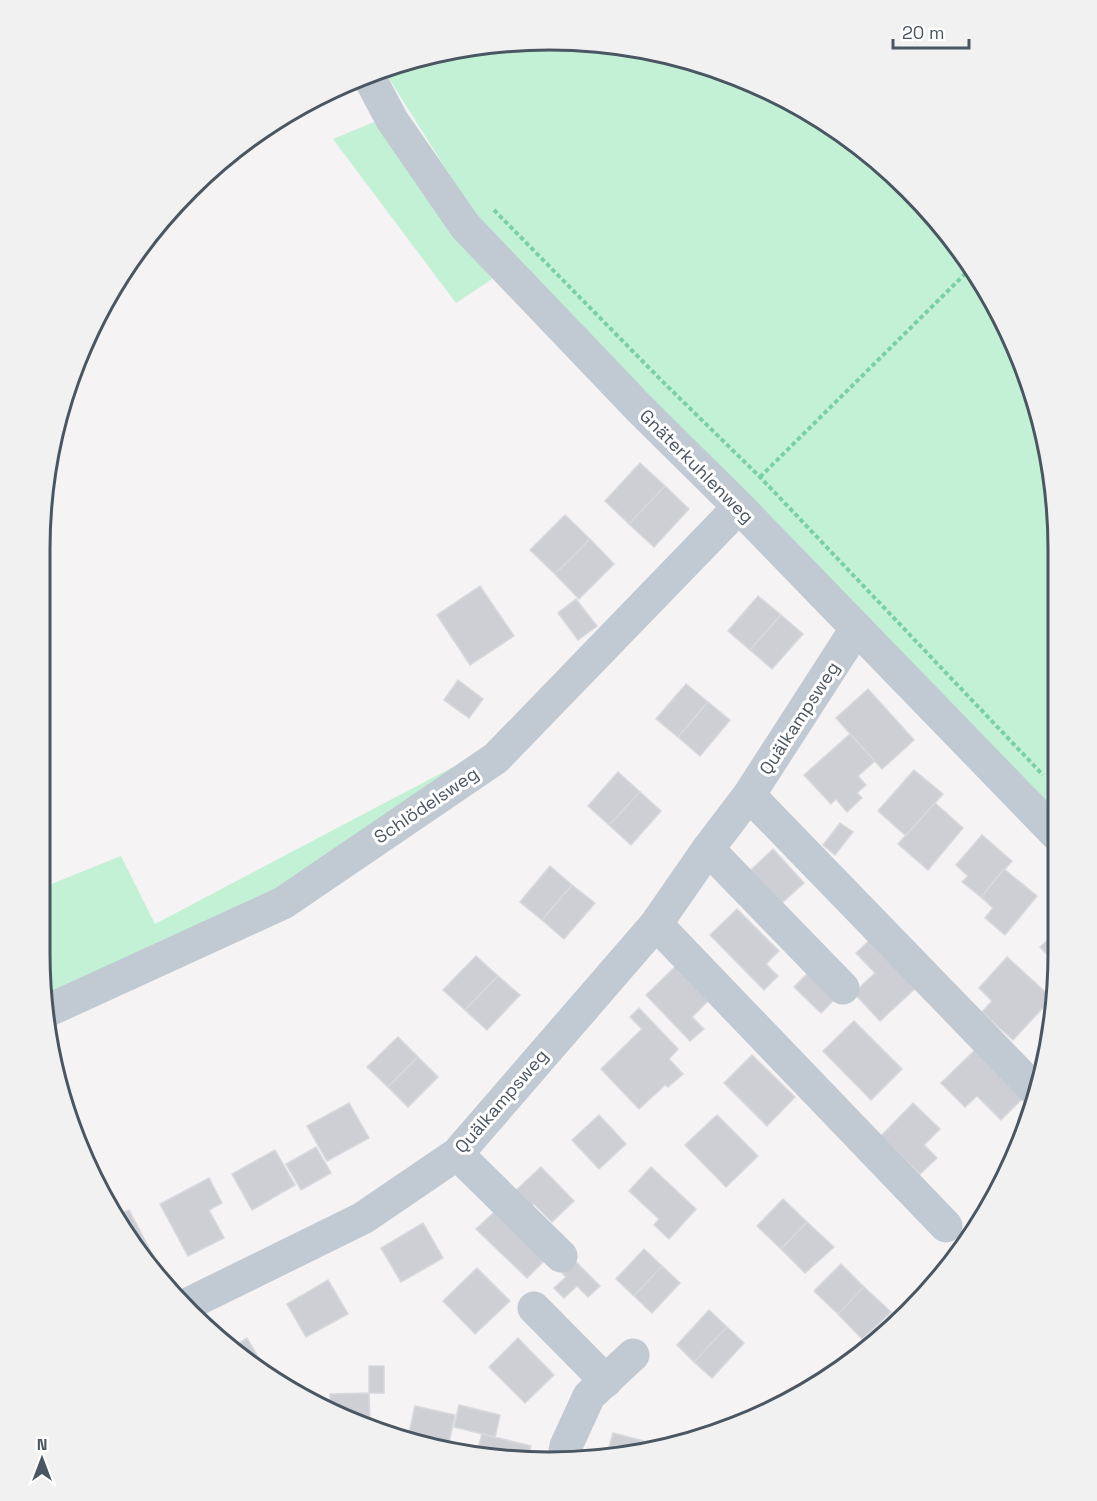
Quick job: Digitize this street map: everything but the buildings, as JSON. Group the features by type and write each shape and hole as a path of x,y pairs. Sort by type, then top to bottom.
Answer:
{"street":[{"name":"Gnäterkuhlenweg","path":"372,82 392,120 465,226 640,409 739,507 856,629 1048,808"},
{"name":"Schlödelsweg","path":"53,1008 283,903 496,758 739,507"},
{"name":"Quälkampsweg","path":"193,1302 363,1218 457,1154 656,924 708,849 750,795 856,629"},
{"path":"750,795 1029,1084"},
{"path":"708,849 843,988"},
{"path":"656,924 946,1226"},
{"path":"457,1154 561,1256"},
{"path":"534,1308 606,1381"},
{"path":"565,1451 590,1396 633,1355"}],"path":[{"path":"493,210 760,477 1048,808"},
{"path":"760,477 965,274"}],"green space":[{"path":"548,50 614,54 646,59 709,76 739,87 798,116 826,134 878,173 924,219 963,271 996,328 1021,388 1038,451 1048,548 1048,808 782,535 471,209 388,76 451,59 483,54"},
{"path":"374,122 492,279 456,303 333,139"},
{"path":"453,767 448,780 282,891 52,995 50,885 121,856 155,924"}]}
